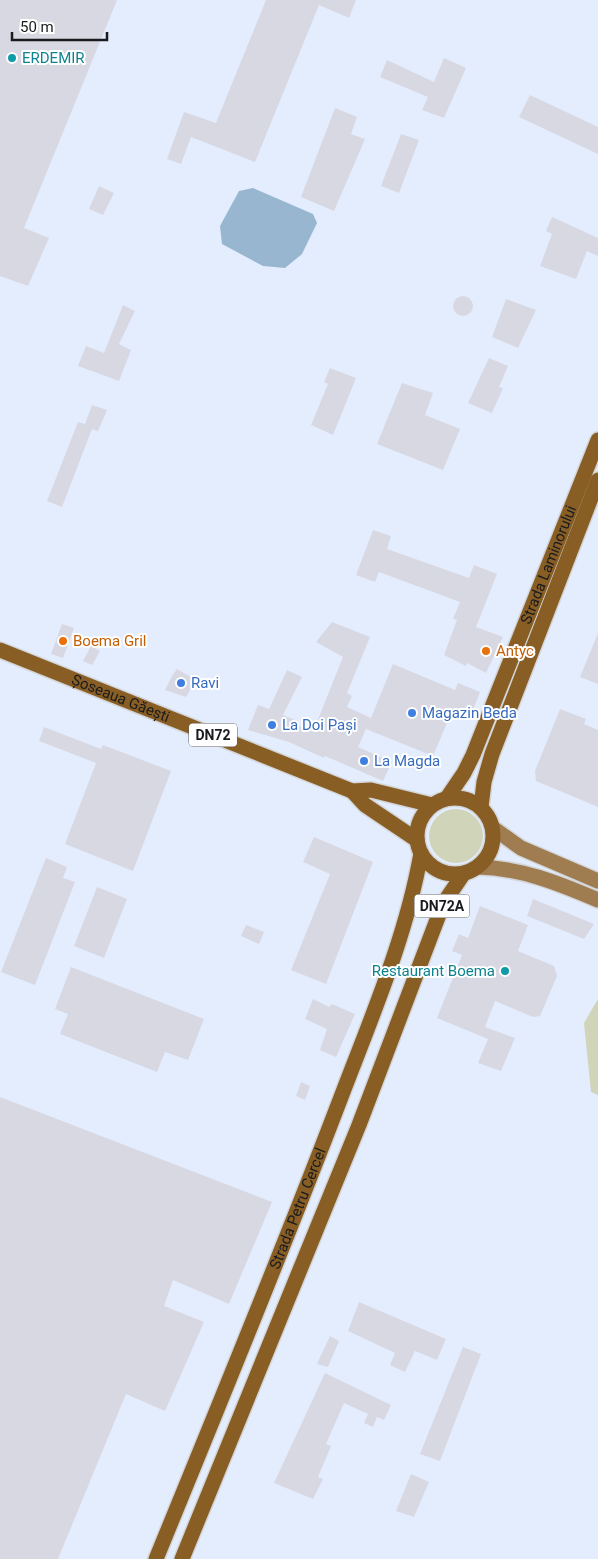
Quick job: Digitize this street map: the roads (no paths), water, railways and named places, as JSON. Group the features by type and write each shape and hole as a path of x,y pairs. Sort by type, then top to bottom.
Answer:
{"main road":[{"name":"Strada Laminorului","path":"447,798 471,760 598,440"},
{"name":"Strada Laminorului","path":"481,807 486,771 523,670 598,480"},
{"name":"Șoseaua Găești","path":"0,650 352,791"},
{"path":"509,664 523,670"},
{"name":"DN72","path":"352,791 371,790 432,805"},
{"name":"DN72","path":"352,791 365,804 419,846 429,864 441,871 454,874 471,870"},
{"path":"419,846 420,821 432,805 447,798 466,799 481,807 488,816 493,828 490,851 471,870"},
{"path":"493,828 521,848 598,881"},
{"name":"Strada Petru Cercel","path":"156,1559 320,1152 414,892 419,846"},
{"path":"471,870 512,870 535,875 598,900"},
{"name":"Strada Petru Cercel","path":"182,1559 359,1125 443,904 471,870"}],"water":[{"path":"253,188 313,214 317,223 302,254 285,268 263,266 222,244 220,226 239,191"}],"place":[{"name":"ERDEMIR","path":"12,58"},
{"name":"Boema Gril","path":"63,641"},
{"name":"Antyc","path":"486,651"},
{"name":"Ravi","path":"181,683"},
{"name":"Magazin Beda","path":"412,713"},
{"name":"La Doi Pași","path":"272,725"},
{"name":"La Magda","path":"364,761"},
{"name":"Restaurant Boema","path":"505,971"}]}
